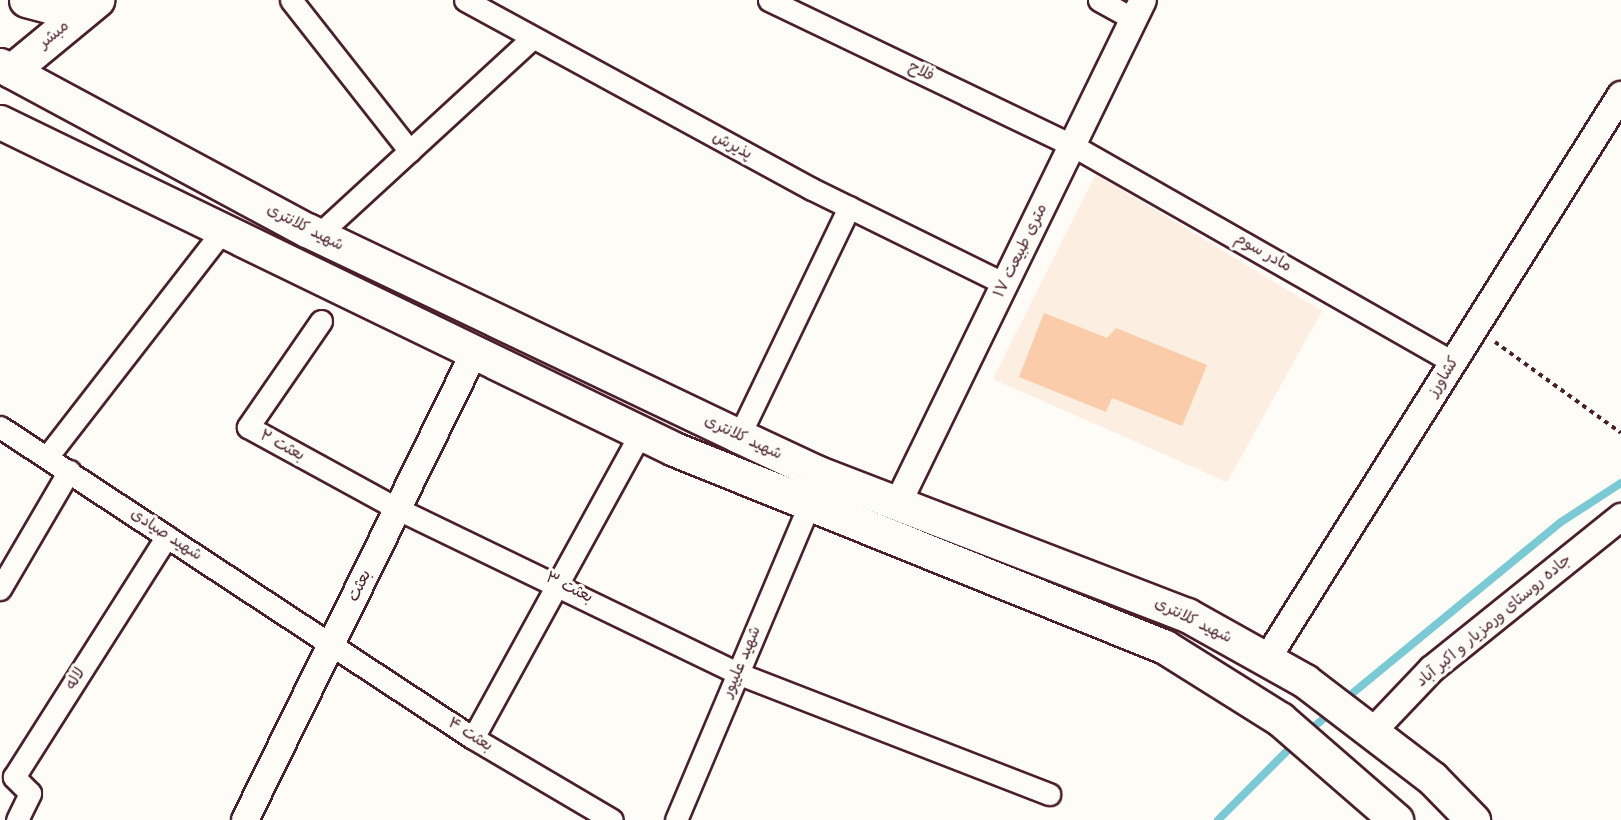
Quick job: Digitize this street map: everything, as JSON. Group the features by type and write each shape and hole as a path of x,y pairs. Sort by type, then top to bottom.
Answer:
{"main road":[{"path":"26,0 59,9 94,2"},
{"name":"مبشر","path":"5,68 94,2"},
{"name":"شهید کلانتری","path":"5,68 318,235 739,436 898,502 1187,615 1267,659 1324,696 1432,778 1473,820"},
{"path":"0,122 641,432 809,506 1070,604 1165,647 1289,726 1397,818"},
{"path":"1432,778 1439,820"}],"street":[{"path":"291,0 410,151"},
{"name":"پذیرش","path":"465,0 849,207 1005,284"},
{"name":"فلاح","path":"770,0 1072,144"},
{"path":"1099,0 1138,10"},
{"name":"۱۷ متری طبیعت","path":"898,502 1138,10"},
{"path":"318,235 532,38"},
{"name":"کشاورز","path":"1267,659 1621,95"},
{"name":"مادر سوم","path":"1072,144 1453,362"},
{"path":"739,436 849,207"},
{"path":"47,458 222,231"},
{"name":"بعثت ۲","path":"321,321 248,428 398,508"},
{"name":"بعثت","path":"245,820 474,353"},
{"name":"شهید صیادی","path":"0,427 332,644"},
{"path":"473,738 561,583 641,432"},
{"path":"0,589 69,471"},
{"name":"شهید علیپور","path":"676,820 809,506"},
{"name":"بعثت ۳","path":"398,508 561,583 737,673 1049,794"},
{"name":"جاده روستای ورمزیار و اکبر آباد","path":"1361,724 1620,521"},
{"name":"لاله","path":"17,820 30,793 14,777 167,536"},
{"name":"بعثت ۴","path":"332,644 473,738 612,820"}],"path":[{"path":"1475,327 1621,433"}],"shaded area":[{"path":"1096,174 1322,311 1227,482 993,379"}],"building":[{"path":"1044,313 1107,338 1116,328 1207,365 1182,426 1112,398 1106,412 1019,377"}],"waterway":[{"path":"1343,701 1561,522 1621,483"},
{"path":"1307,733 1332,711"},
{"path":"1218,820 1295,743"}]}
